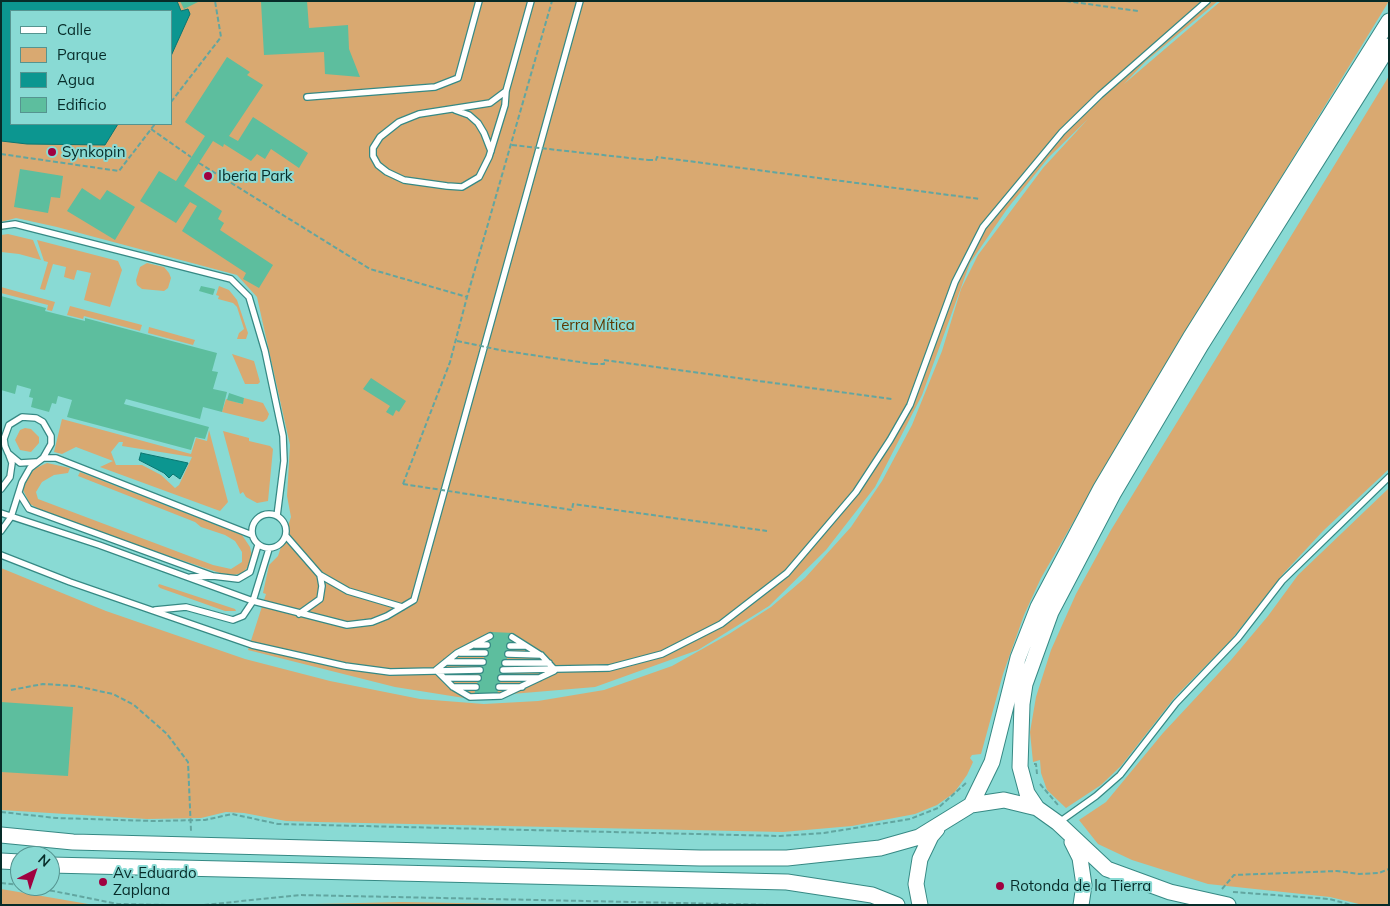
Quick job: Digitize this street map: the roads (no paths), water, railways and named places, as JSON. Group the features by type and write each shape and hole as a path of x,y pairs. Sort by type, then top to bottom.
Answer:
{"main road":[{"path":"971,805 992,762 1018,658 1038,607 1101,488 1190,338 1389,21"},
{"path":"1037,808 1027,794 1020,767 1022,704 1025,684 1051,612 1113,494 1201,345 1389,46"},
{"path":"1,835 73,842 191,846 690,858 787,858 880,848 919,837 971,805 1004,800 1037,808 1065,824 1107,868 1170,892 1228,905"},
{"path":"920,905 916,884 920,858 931,836 949,817"},
{"path":"1065,824 1080,858 1084,885 1081,905"},
{"path":"60,865 787,882 872,895 897,905"}],"lane":[{"path":"307,97 435,87 458,78 479,1"},
{"path":"506,91 490,103 419,114 399,122 380,137 373,148 373,156 378,165 387,172 404,180 462,186 474,182 484,172 491,151 505,105 506,91 530,1"},
{"path":"1,513 99,545 253,601 347,625 372,622 387,616 414,600 580,1"},
{"path":"503,670 609,668 662,654 721,624 787,573 856,492 910,405 954,282 983,227 1062,132 1100,95 1207,1"},
{"path":"452,108 469,115 478,123 491,151"},
{"path":"1,226 15,224 174,263 230,279 249,297 265,351 283,436 284,461 277,516"},
{"path":"1,489 10,477 12,463 4,439 9,425 22,417 29,416 43,422 51,436 51,444 43,458"},
{"path":"8,453 20,463 36,462"},
{"path":"1,531 4,531 11,517 30,468 43,458 56,458 252,535"},
{"path":"1065,824 1120,775 1176,704 1238,638 1282,581 1389,476"},
{"path":"19,493 29,509 213,576 238,580 250,572 258,545"},
{"path":"286,536 280,545 269,549 258,545 252,535 253,524 266,514 277,516 285,524 286,536 320,575 348,591 402,607"},
{"path":"83,528 99,545"},
{"path":"153,610 186,607 233,620 243,616 253,601 269,549"},
{"path":"1,554 70,582 252,645 345,666 390,672 480,670"},
{"path":"299,614 320,599 322,586 320,575"},
{"path":"188,577 213,576"},
{"path":"436,670 457,652 490,636"},
{"path":"512,637 542,656 555,670"},
{"path":"473,645 487,645"},
{"path":"510,646 528,646"},
{"path":"457,652 485,654"},
{"path":"508,654 542,656"},
{"path":"446,662 483,662"},
{"path":"505,663 549,663"},
{"path":"436,670 453,687 470,697 501,696 555,670"},
{"path":"445,678 478,678"},
{"path":"501,678 541,678"},
{"path":"453,687 476,686"},
{"path":"499,687 525,686"}],"water":[{"path":"1,1 177,1 181,11 188,9 190,14 172,54 172,10 10,10 10,125 117,125 105,145 27,144 1,141"},
{"path":"141,453 188,463 180,479 173,474 169,478 164,473 139,460"}],"place":[{"name":"Synkopin","path":"52,152"},
{"name":"Iberia Park","path":"208,176"},
{"name":"Av. Eduardo Zaplana","path":"103,882"},
{"name":"Rotonda de la Tierra","path":"1000,886"}],"park label":[{"name":"Terra Mítica","path":"594,325"}]}
